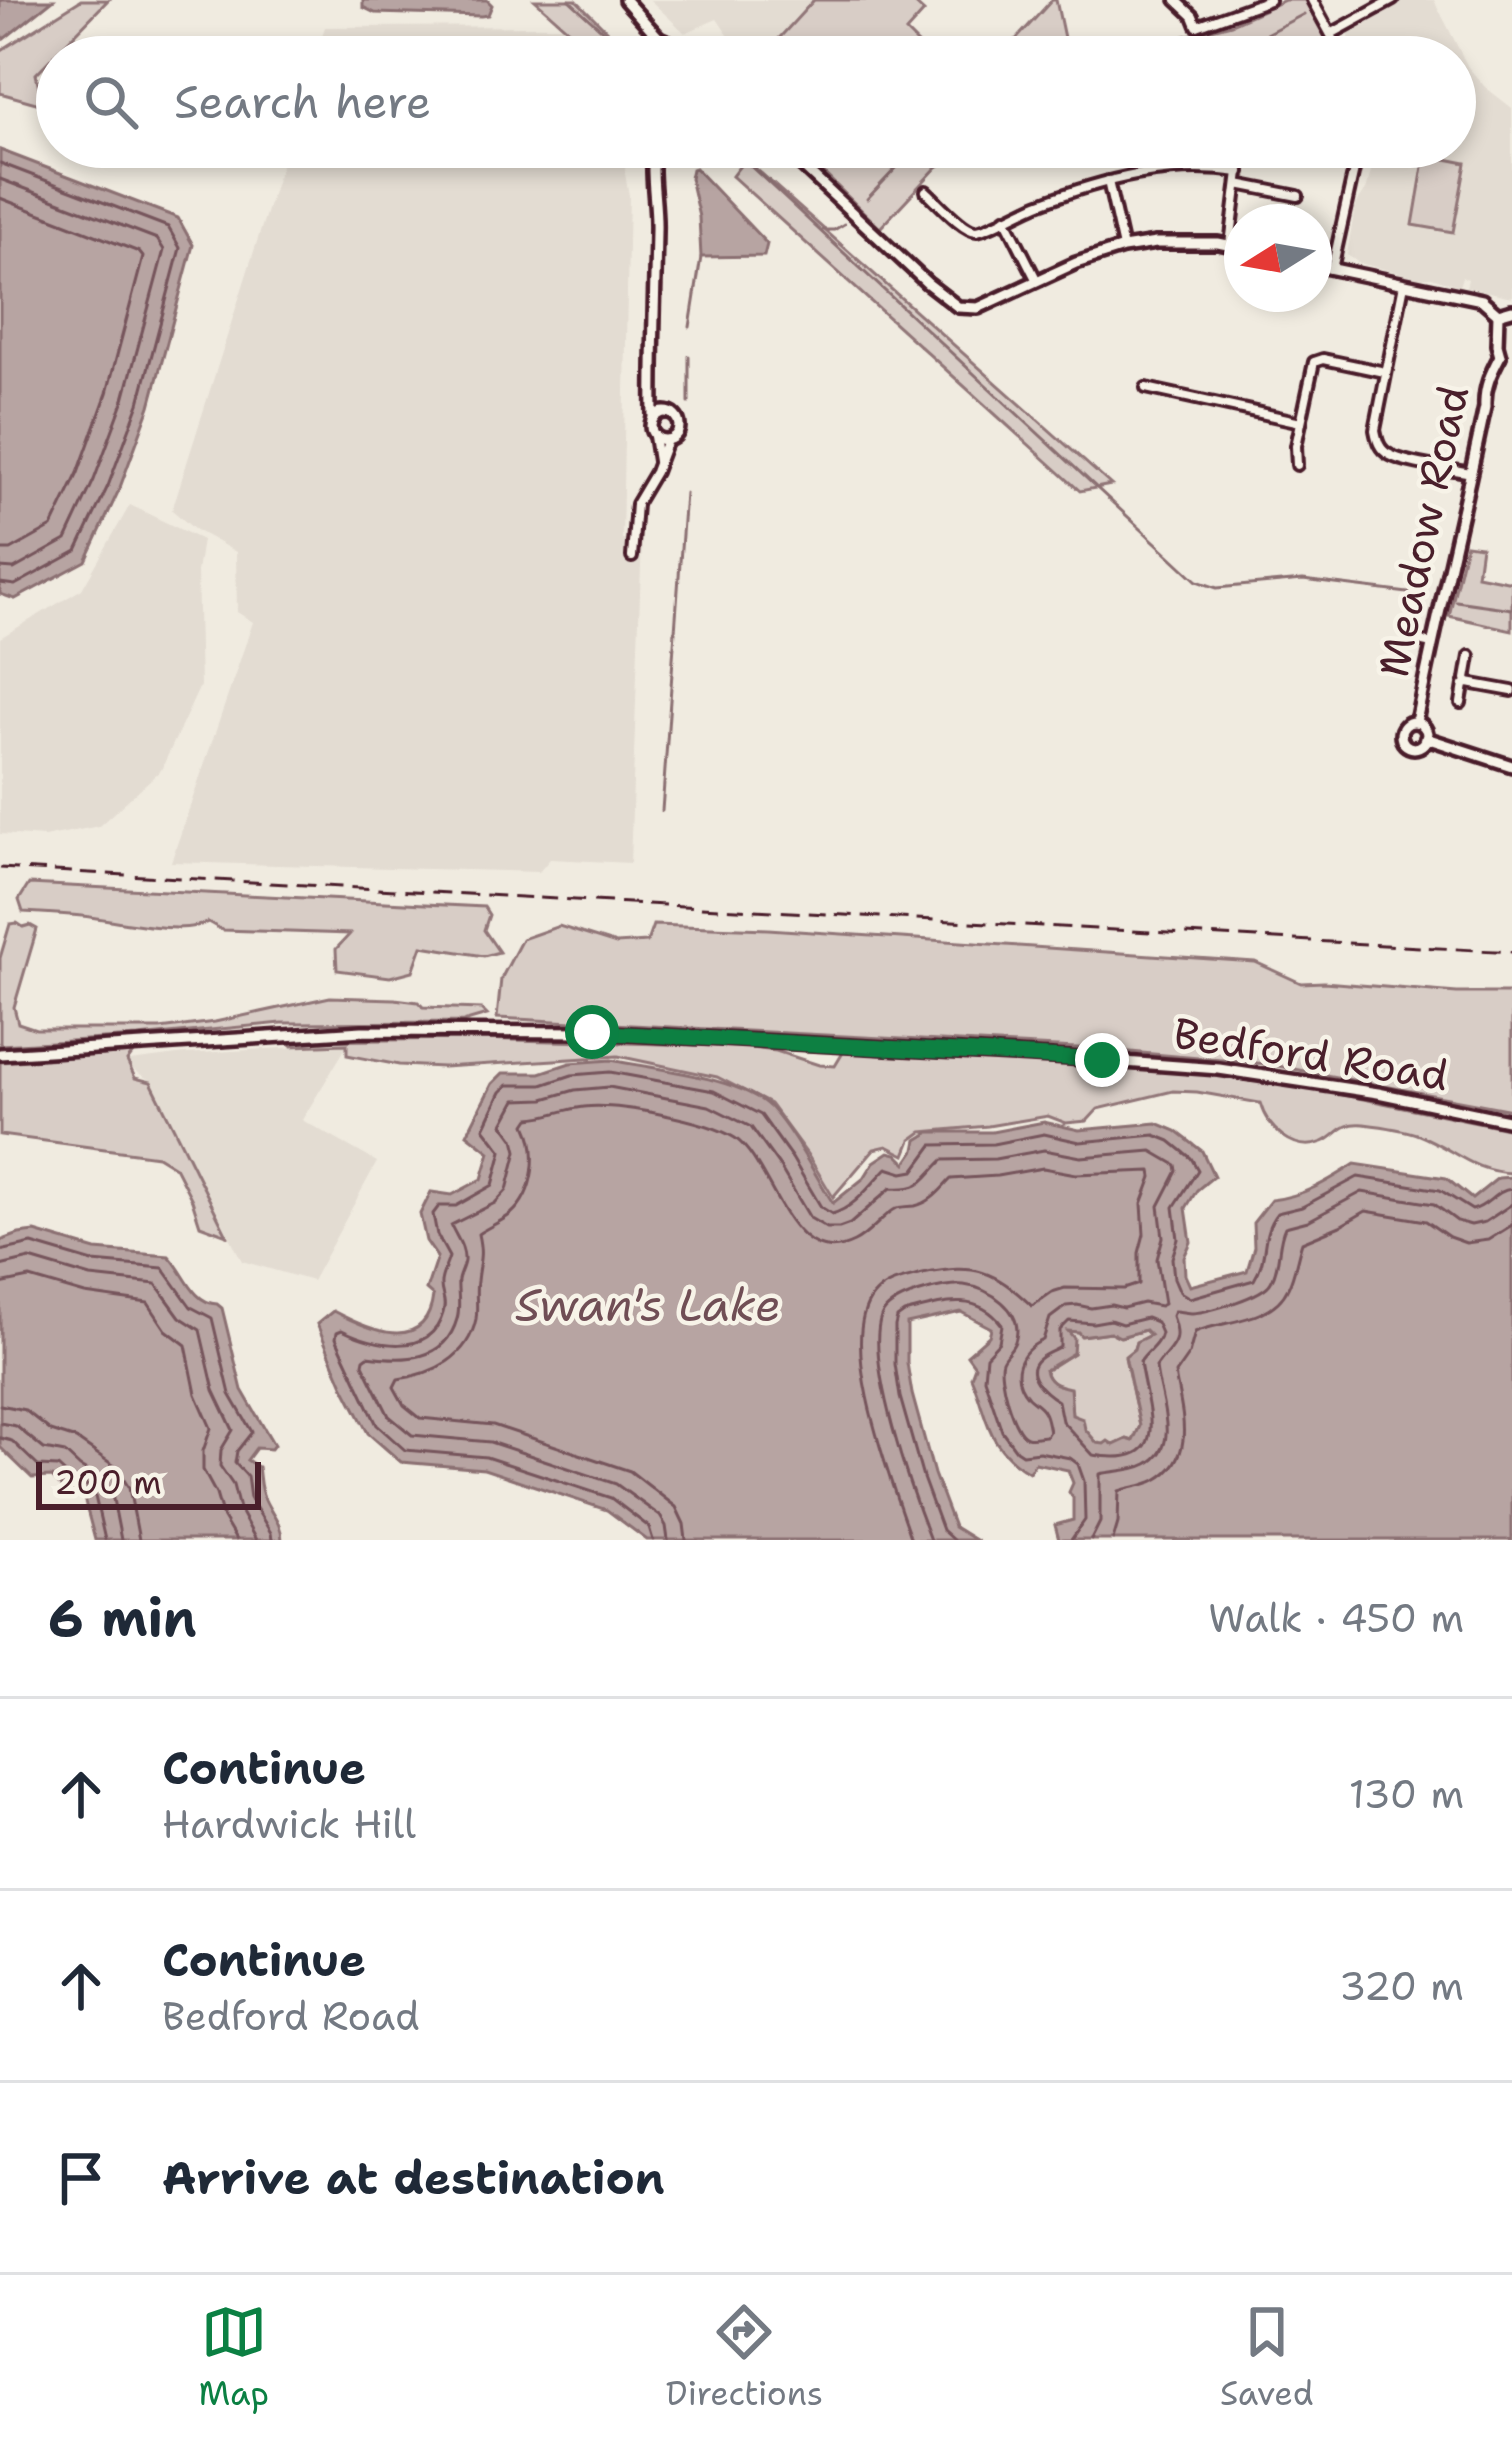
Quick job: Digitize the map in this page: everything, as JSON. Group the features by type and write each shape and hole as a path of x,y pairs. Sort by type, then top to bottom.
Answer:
{"street":[{"path":"625,0 657,36"},
{"path":"1175,0 1197,26 1269,0"},
{"path":"1312,0 1331,34 1393,0"},
{"path":"651,168 656,225 650,428 658,462"},
{"path":"804,168 958,307 978,308 1076,263 1123,248 1156,243 1224,246"},
{"path":"1237,204 1240,168"},
{"path":"1354,168 1332,269 1481,300 1498,314 1512,310"},
{"path":"926,191 972,231 1084,186 1161,170 1240,172"},
{"path":"1108,181 1123,248"},
{"path":"1238,184 1298,196"},
{"path":"1006,218 1037,281"},
{"path":"1404,284 1376,438 1394,457 1466,472"},
{"name":"Meadow Road","path":"1416,722 1484,395 1490,375 1506,357 1497,345 1498,314"},
{"path":"1298,465 1296,446 1314,362 1323,359 1385,373"},
{"path":"1147,388 1301,422"},
{"path":"632,557 635,504 667,440 679,428 653,389"},
{"path":"652,418 669,412"},
{"path":"654,436 667,440"},
{"path":"1414,640 1432,644"},
{"path":"1468,683 1470,656"},
{"path":"1461,703 1468,683 1512,691"},
{"path":"1416,722 1423,726 1426,737 1423,744 1408,746 1402,728 1416,722"},
{"name":"Meadow Road","path":"1426,737 1512,766"},
{"name":"Bedford Road","path":"0,1054 260,1036 575,1031 1219,1069 1378,1093 1512,1121"}],"shaded area":[{"path":"81,0 108,0 73,36 36,36 36,103 0,93 0,51"},
{"path":"535,0 576,0 612,36 575,36"},
{"path":"650,0 814,0 781,36 729,36 717,19 685,33"},
{"path":"814,0 911,0 924,12 906,32 910,36 781,36"},
{"path":"1052,0 1056,0 1064,36 1019,36"},
{"path":"1285,0 1308,0 1326,36 1185,36 1231,24"},
{"path":"1405,0 1434,0 1452,36 1349,36 1348,31"},
{"path":"562,26 573,36 322,36 325,27"},
{"path":"1476,76 1512,108 1512,297 1466,287 1468,279 1462,277 1459,286 1359,263 1347,255 1355,206 1371,171 1476,168"},
{"path":"280,168 625,168 629,195 622,539 642,539 630,863 550,859 539,872 171,862 253,622 237,612 236,552 194,529 172,510"},
{"path":"738,168 755,168 1111,485 1080,491 732,176"},
{"path":"819,168 936,168 880,228"},
{"path":"1423,168 1465,168 1453,232 1413,225"},
{"path":"130,505 202,540 197,572 200,686 161,770 99,826 44,837 0,834 0,638 82,589"},
{"path":"1466,544 1481,546 1477,575 1512,582 1512,630 1449,616"},
{"path":"29,884 484,907 489,915 484,930 499,952 484,956 422,946 413,971 390,977 337,970 336,949 350,934 222,930 208,922 165,927 23,912 19,900"},
{"path":"10,924 37,929 14,1007 18,1023 36,1029 160,1029 330,997 395,999 423,1007 481,1009 487,1015 463,1022 282,1023 0,1045 0,958"},
{"path":"653,925 1255,962 1301,983 1512,993 1512,1110 1267,1064 1096,1049 497,1018 501,979 522,939 559,926 616,944 647,942"},
{"path":"479,1039 736,1046 835,1066 844,1051 1152,1067 1264,1079 1512,1129 1512,1173 1474,1164 1419,1135 1364,1124 1350,1125 1312,1145 1292,1142 1275,1129 1260,1103 1173,1091 1098,1109 1087,1121 1066,1123 1048,1116 922,1132 911,1140 905,1155 887,1146 874,1149 833,1197 770,1104 717,1077 618,1056 443,1067 399,1065 347,1055 347,1044 292,1046 291,1041"},
{"path":"348,1044 302,1120 377,1162 312,1281 242,1261 152,1082 122,1062"},
{"path":"133,1053 127,1061 135,1078 151,1082 227,1235 200,1225 175,1167 157,1156 0,1135 0,1062"},
{"path":"1145,1330 1150,1335 1136,1342 1125,1357 1140,1426 1133,1441 1097,1444 1072,1415 1070,1389 1054,1383 1045,1371 1073,1353 1068,1331 1082,1336 1110,1332 1121,1337"}],"water":[{"path":"0,0 53,0 4,39"},
{"path":"363,0 487,0 492,5 488,15 481,16 375,13 363,7"},
{"path":"0,150 36,164 36,168 47,168 178,218 193,245 150,406 86,561 15,599 0,594"},
{"path":"695,168 767,244 764,256 701,257 690,178"},
{"name":"Swan's Lake","path":"611,1060 672,1071 757,1097 788,1130 833,1203 889,1152 906,1163 917,1140 930,1132 992,1132 1044,1122 1079,1130 1157,1123 1202,1151 1214,1176 1186,1208 1191,1242 1184,1257 1190,1286 1247,1271 1254,1247 1253,1223 1271,1200 1315,1187 1355,1164 1446,1178 1472,1199 1498,1178 1512,1177 1512,1540 1059,1540 1055,1525 1073,1520 1069,1492 1073,1483 1068,1470 1035,1463 1029,1472 996,1442 971,1377 975,1366 967,1355 989,1336 991,1328 961,1312 907,1324 907,1363 934,1474 954,1527 975,1540 647,1540 607,1510 484,1469 401,1462 368,1433 317,1324 333,1311 393,1333 419,1326 433,1296 426,1290 437,1257 426,1241 420,1214 431,1192 452,1195 482,1179 490,1152 467,1134 492,1084 503,1073 540,1073 570,1063","holes":["1145,1330 1150,1335 1136,1342 1125,1356 1140,1426 1133,1441 1097,1443 1083,1419 1072,1415 1070,1388 1051,1381 1045,1370 1073,1353 1074,1338 1068,1331 1081,1336 1110,1332 1120,1337"]},
{"path":"35,1232 96,1250 169,1256 195,1293 222,1308 242,1390 274,1445 256,1448 247,1460 258,1467 262,1492 282,1540 95,1540 84,1498 63,1489 52,1477 32,1478 0,1447 0,1241"}],"waterway":[{"path":"569,0 609,36"},
{"path":"1261,36 1304,14"},
{"path":"753,168 1197,581 1217,588 1303,580 1424,595"},
{"path":"867,199 896,168"},
{"path":"823,230 844,224"},
{"path":"690,327 701,257"},
{"path":"689,356 689,403"},
{"path":"662,811 685,493"},
{"path":"1456,601 1512,609"}],"railway":[{"path":"0,868 1512,952"}],"route":[{"path":"592,1032 1102,1060"}]}
